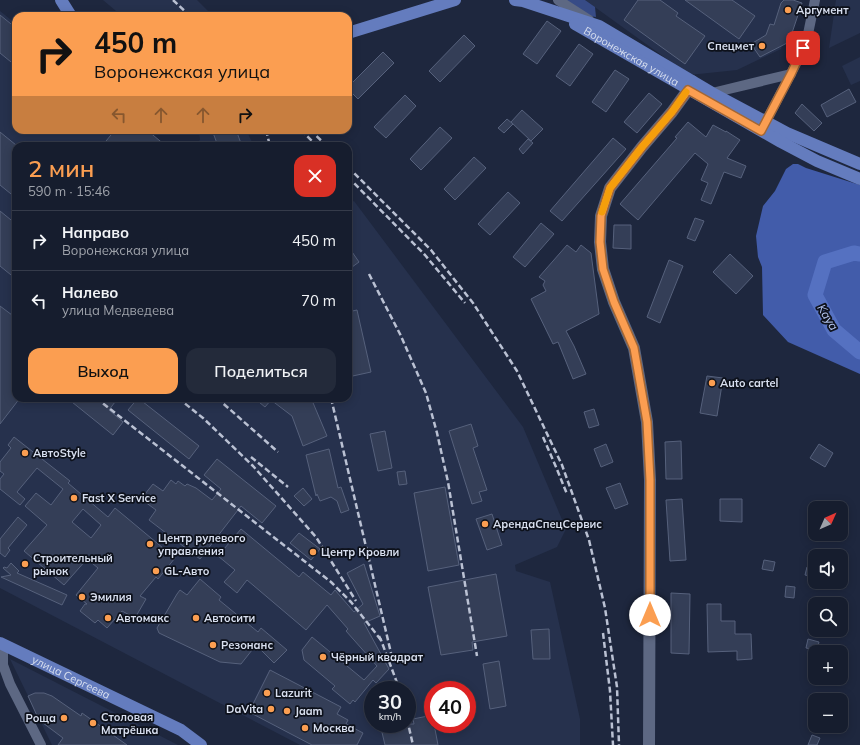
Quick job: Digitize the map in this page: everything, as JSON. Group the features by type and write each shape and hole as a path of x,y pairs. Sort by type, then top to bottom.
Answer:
{"main road":[{"path":"61,0 68,12"},
{"path":"352,32 455,0"},
{"path":"515,0 523,1 551,11"},
{"name":"Воронежская улица","path":"551,11 599,26 690,86 712,93 817,161 860,179"},
{"name":"Воронежская улица","path":"551,11 764,126 787,133 860,164"},
{"name":"улица Сергеева","path":"1,645 158,719 197,741"}],"street":[{"path":"545,0 551,11"},
{"path":"558,0 599,26"},
{"path":"764,126 791,74 808,34 815,0"},
{"path":"712,93 791,74"},
{"path":"649,745 650,480 647,422 634,348 614,302 603,269 600,242 601,216 610,188 672,112 690,86"},
{"path":"1,645 3,665 10,684 41,745"},
{"path":"197,741 206,745"}],"shaded area":[{"path":"103,0 197,0 209,12 117,12"},
{"path":"564,0 585,0 595,7 596,17 588,16"},
{"path":"585,0 796,0 781,49 737,70 689,75"},
{"path":"836,0 860,0 860,33 829,48"},
{"path":"0,11 12,21 12,134 147,134 156,142 12,142 12,402 352,402 352,202 354,201 523,427 566,529 557,547 515,565 516,571 550,582 580,719 580,745 300,745 0,588"},
{"path":"860,57 860,81 851,85 842,66"},
{"path":"199,134 248,134 252,142 198,142 200,140"},
{"path":"793,164 798,164 806,168 860,185 860,374 788,342 763,315 762,267 758,257 756,236 763,206 775,191 786,169"},
{"path":"10,659 178,745 52,745"}],"building":[{"path":"638,0 660,0 678,13 676,16 705,36 685,64 624,20"},
{"path":"685,0 732,0 755,16 739,39"},
{"path":"784,0 793,0 802,3 789,42 760,57 751,44 766,35 770,24 774,25 781,3"},
{"path":"0,15 12,25 12,63 0,53"},
{"path":"547,21 561,31 537,64 523,54"},
{"path":"464,35 475,46 440,82 429,71"},
{"path":"579,44 593,54 570,86 556,76"},
{"path":"383,52 394,63 358,99 352,93 352,83"},
{"path":"615,70 629,79 606,112 592,102"},
{"path":"849,89 856,102 827,117 821,105"},
{"path":"649,93 662,104 637,133 624,122"},
{"path":"405,95 416,106 386,138 374,127"},
{"path":"802,104 822,123 814,131 795,113"},
{"path":"522,110 543,129 531,141 511,122"},
{"path":"507,119 513,124 504,133 498,128"},
{"path":"688,122 706,137 713,125 740,140 727,158 746,166 741,178 724,172 711,204 701,200 708,183 701,180 708,164 695,153 638,220 620,204 677,138 675,137"},
{"path":"440,127 452,138 421,170 410,159"},
{"path":"0,132 12,142 12,195 0,185"},
{"path":"112,134 152,134 161,142 105,142"},
{"path":"214,134 238,134 240,142 216,142"},
{"path":"613,138 626,149 562,221 550,211"},
{"path":"528,139 533,143 523,154 519,149"},
{"path":"474,157 486,168 455,200 444,189"},
{"path":"508,192 520,203 490,235 478,224"},
{"path":"0,211 12,221 12,276 0,266"},
{"path":"695,218 704,221 695,241 687,238"},
{"path":"541,223 554,234 525,267 513,257"},
{"path":"614,225 631,225 631,249 613,248"},
{"path":"567,245 576,252 581,245 591,253 599,314 566,331 586,374 573,379 558,342 553,344 531,299 546,291 543,285 545,281 539,277"},
{"path":"352,252 359,262 352,267"},
{"path":"730,254 753,276 736,294 713,272"},
{"path":"669,260 683,266 660,323 647,317"},
{"path":"0,306 12,315 12,402 17,402 0,424"},
{"path":"357,310 371,372 352,376 352,311"},
{"path":"707,376 723,378 717,416 700,413"},
{"path":"72,402 115,402 109,410 123,422 113,435"},
{"path":"135,402 143,402 199,446 189,459 128,410"},
{"path":"259,402 269,402 265,407"},
{"path":"274,402 313,402 327,436 303,446 292,416"},
{"path":"594,409 599,425 589,428 584,412"},
{"path":"471,424 478,446 473,448 487,490 479,492 482,501 472,504 449,431"},
{"path":"385,431 392,468 378,471 370,434"},
{"path":"14,437 70,481 68,483 108,517 115,508 175,558 158,579 156,577 140,596 146,599 135,618 122,611 107,628 98,620 95,623 80,611 85,604 87,604 76,595 98,568 87,559 64,585 24,551 47,525 25,506 36,493 51,505 63,489 37,468 17,492 25,499 20,505 0,489 0,479 4,474 0,471 0,462 11,448 8,445","holes":["83,509 101,525 91,538 72,522"]},
{"path":"681,441 682,479 666,479 665,442"},
{"path":"606,444 613,462 601,467 594,449"},
{"path":"819,444 833,453 825,467 810,458"},
{"path":"329,449 338,488 341,487 349,510 341,513 337,501 331,497 320,501 317,494 316,496 306,455"},
{"path":"217,459 276,506 262,523 241,506 200,559 149,520 156,510 141,499 153,484 163,491 171,480 176,484 178,481 185,486 187,484 196,488 212,500 221,489 204,475"},
{"path":"405,471 407,484 399,485 397,472"},
{"path":"620,483 628,504 615,509 606,488"},
{"path":"445,487 459,565 428,571 414,493"},
{"path":"303,488 312,499 304,506 294,496"},
{"path":"682,499 686,560 670,561 666,500"},
{"path":"720,499 742,499 742,522 720,521"},
{"path":"492,514 502,545 487,550 476,519"},
{"path":"18,517 27,525 8,548 10,550 5,557 0,553 0,539"},
{"path":"241,529 299,577 303,572 331,595 335,590 354,612 363,604 347,573 364,564 380,616 364,623 389,669 378,681 364,681 364,691 355,702 353,700 350,704 332,689 335,686 304,660 302,650 312,637 364,680 377,666 346,631 348,629 327,605 306,630 247,580 237,593 224,582 235,570 218,556"},
{"path":"299,533 320,549 311,560 290,543"},
{"path":"764,560 775,562 773,571 762,569"},
{"path":"11,563 19,571 17,573 67,595 62,605 1,577 11,575 3,568 7,568"},
{"path":"807,567 808,567 808,576 805,575"},
{"path":"496,574 507,636 472,642 473,650 441,655 428,587"},
{"name":"Автосити","path":"200,579 221,597 219,600 258,632 261,628 287,650 274,663 256,645 241,664 220,662 159,633 157,628 180,590 187,595"},
{"path":"786,586 795,587 794,598 785,597"},
{"path":"671,593 690,594 689,654 671,653"},
{"path":"707,604 721,604 721,621 735,621 735,634 751,634 752,659 737,660 737,651 708,652"},
{"path":"549,629 550,659 533,659 531,630"},
{"path":"808,639 819,642 818,645 808,645 808,648 806,648"},
{"path":"499,661 506,706 490,709 483,664"},
{"path":"270,670 341,707 337,714 348,720 346,724 363,733 357,745 312,745 249,712"},
{"name":"Роща","path":"35,693 44,693 52,696 81,716 82,713 127,745 58,745 63,738 39,720 28,696"},
{"path":"424,717 424,733 436,733 438,745 385,745 382,733 416,733 416,718"},
{"path":"812,735 820,738 817,745 808,745"}],"waterway":[{"name":"Kaya","path":"860,254 854,253 825,262 815,295 834,330 860,352"}],"railway":[{"path":"173,0 186,12"},
{"path":"267,134 269,142"},
{"path":"305,134 313,142"},
{"path":"314,134 323,142"},
{"path":"352,171 431,250 473,303 517,371 562,465 589,540 605,608 617,687 619,745"},
{"path":"352,181 425,255 465,303"},
{"path":"369,274 400,334 426,393 448,482 477,656"},
{"path":"101,402 331,582 351,602 381,640"},
{"path":"183,402 203,418 253,466 316,537 356,601"},
{"path":"222,402 278,452"},
{"path":"332,402 391,653"},
{"path":"543,437 567,494"},
{"path":"251,457 288,487"},
{"path":"603,633 610,691 613,745"},
{"path":"379,636 396,681"},
{"path":"410,733 413,745"}],"slow traffic":[{"path":"602,212 610,188 672,112 686,92"}],"place":[{"name":"Аргумент","path":"788,10"},
{"name":"Спецмет","path":"762,46"},
{"name":"Auto cartel","path":"712,383"},
{"name":"АвтоStyle","path":"25,453"},
{"name":"Fast X Service","path":"74,498"},
{"name":"АрендаСпецСервис","path":"485,524"},
{"name":"Центр рулевого управления","path":"150,544"},
{"name":"Центр Кровли","path":"313,552"},
{"name":"Строительный рынок","path":"25,564"},
{"name":"GL-Авто","path":"156,571"},
{"name":"Эмилия","path":"82,597"},
{"name":"Автомакс","path":"108,618"},
{"name":"Автосити","path":"196,618"},
{"name":"Резонанс","path":"213,645"},
{"name":"Чёрный квадрат","path":"323,657"},
{"name":"Lazurit","path":"267,693"},
{"name":"DaVita","path":"271,709"},
{"name":"Jaam","path":"287,711"},
{"name":"Роща","path":"64,718"},
{"name":"Столовая Матрёшка","path":"93,723"},
{"name":"Москва","path":"305,728"}],"route":[{"path":"650,615 650,480 647,422 634,348 614,302 603,269 600,242 601,216 605,201 610,188 688,90 761,131 803,48"}]}
